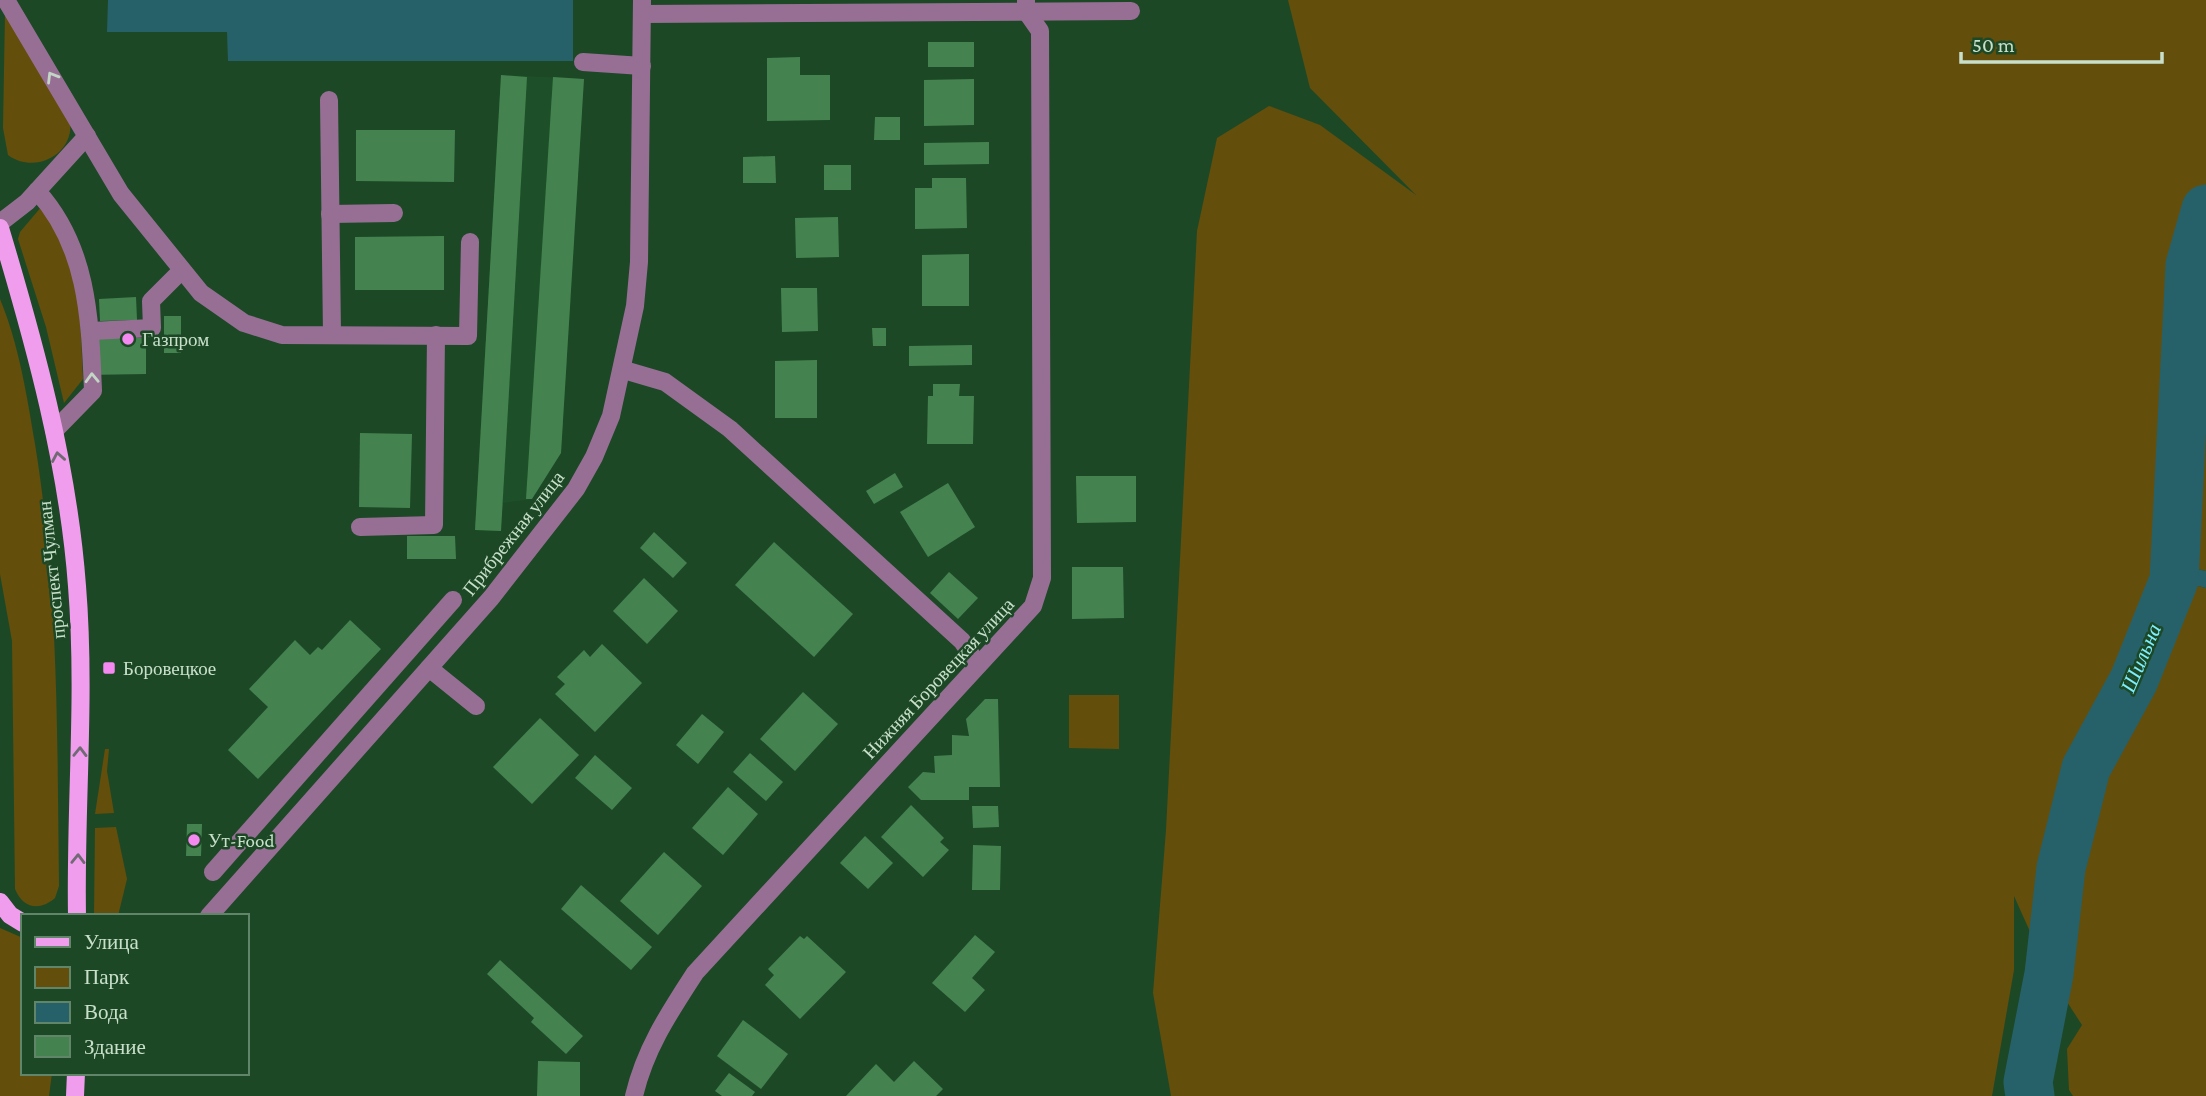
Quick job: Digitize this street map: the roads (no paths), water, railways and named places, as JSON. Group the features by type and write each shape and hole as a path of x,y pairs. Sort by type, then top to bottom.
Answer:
{"main road":[{"name":"проспект Чулман","path":"0,226 29,325 54,431 71,524 81,682 76,907"},
{"path":"0,902 10,915 21,922"},
{"path":"75,1096 76,1075"}],"street":[{"path":"6,0 121,194 201,293 244,323 282,335 468,335 470,242"},
{"path":"642,7 1026,6 1131,11"},
{"name":"Нижняя Боровецкая улица","path":"634,1096 641,1064 656,1034 695,974 1033,606 1042,578 1040,30 1026,6"},
{"name":"Прибрежная улица","path":"211,914 491,598 576,489 611,416 624,370 639,262 642,7"},
{"path":"583,62 642,66"},
{"path":"329,100 332,335"},
{"path":"0,226 37,191 87,135"},
{"path":"37,191 54,210 76,254 84,279 91,331 93,391 54,431"},
{"path":"330,215 394,214"},
{"path":"91,331 152,328 151,301 182,270"},
{"path":"360,527 434,525 436,335"},
{"path":"624,370 665,382 730,429 962,641 978,665"},
{"path":"213,872 453,600"},
{"path":"429,668 476,706"}],"water":[{"path":"108,0 573,0 573,61 228,61 227,32 107,32"},
{"path":"2175,564 2206,571 2206,588 2174,580"}],"waterway":[{"name":"Шильна","path":"2030,1096 2028,1082 2049,974 2061,868 2086,768 2134,680 2174,580 2190,265 2206,209"}],"place":[{"name":"Газпром","path":"128,339"},
{"name":"Боровецкое","path":"109,668"},
{"name":"Ут-Food","path":"194,840"}]}
